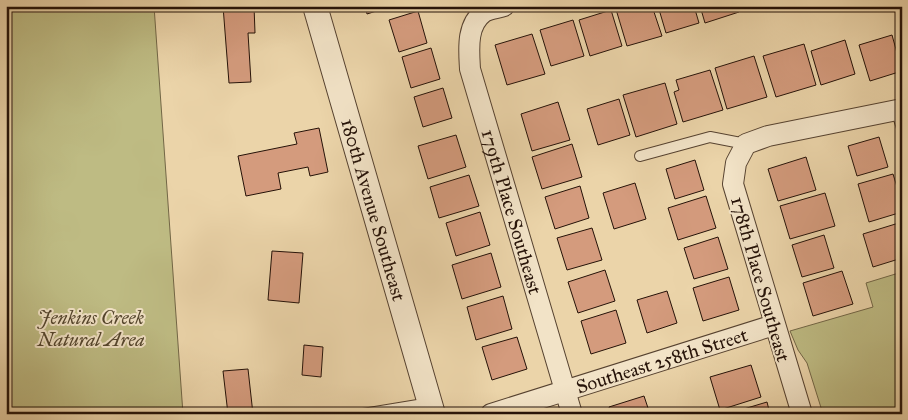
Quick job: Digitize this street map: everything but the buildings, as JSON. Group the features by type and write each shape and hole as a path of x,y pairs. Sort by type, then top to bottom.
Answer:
{"street":[{"name":"180th Avenue Southeast","path":"315,6 431,408"},
{"name":"179th Place Southeast","path":"488,8 476,21 471,31 469,43 470,69 572,414"},
{"path":"746,144 768,136 900,115"},
{"name":"178th Place Southeast","path":"746,144 736,163 733,184 802,414"},
{"name":"Southeast 258th Street","path":"491,414 774,325"}],"lane":[{"path":"640,156 710,137 746,144"},
{"path":"363,414 431,408"}],"green space":[{"name":"Jenkins Creek Natural Area","path":"6,6 154,6 183,414 6,414"},
{"path":"902,272 902,414 823,414 807,363 798,350 790,331 873,307 866,283"}]}
